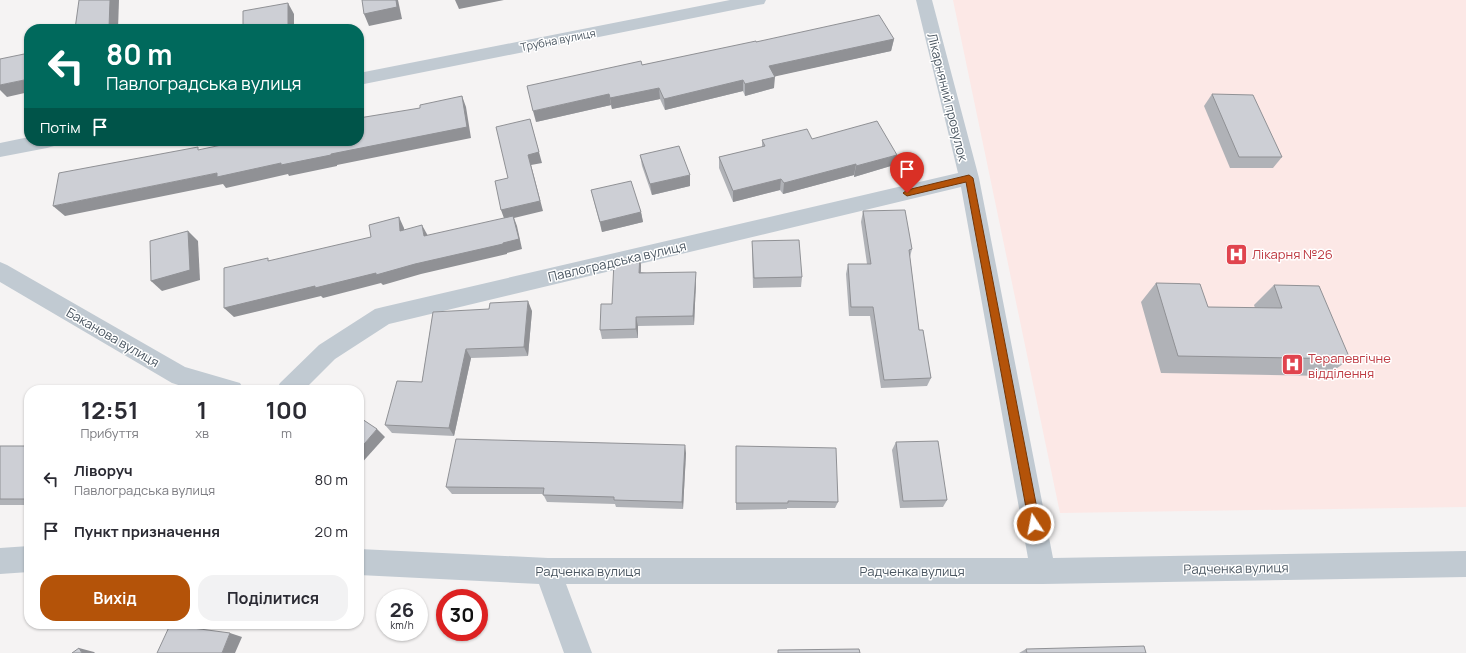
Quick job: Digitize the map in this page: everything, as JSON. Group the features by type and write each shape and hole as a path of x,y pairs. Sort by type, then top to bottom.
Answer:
{"street":[{"name":"Трубна вулиця","path":"364,78 758,0"},
{"name":"Лікарняний провулок","path":"924,0 969,178 1044,571"},
{"path":"0,150 24,145"},
{"name":"Павлоградська вулиця","path":"293,385 327,352 384,316 969,178"},
{"name":"Баканова вулиця","path":"0,271 180,376 213,385"},
{"path":"0,561 24,559"},
{"name":"Радченка вулиця","path":"364,562 548,571 1044,571 1466,564"},
{"path":"548,571 578,653"}],"shaded area":[{"name":"Лікарня №26","path":"953,0 1466,0 1466,507 1060,513"}],"building":[{"path":"79,0 110,0 109,24 76,24"},
{"path":"362,0 396,0 397,7 364,14"},
{"path":"288,3 288,24 243,24 243,11"},
{"path":"879,15 894,39 769,66 775,77 745,84 743,80 664,99 659,88 610,98 609,94 533,111 527,86 641,61 642,65"},
{"path":"24,54 24,80 0,85 0,59"},
{"path":"1212,94 1253,95 1282,157 1239,157"},
{"path":"462,96 467,127 281,165 281,163 217,177 217,173 53,206 59,173 198,147 198,150 217,146 364,146 364,117 420,108 420,105"},
{"path":"530,119 539,152 528,155 540,201 501,210 495,181 508,178 496,127"},
{"path":"877,121 897,155 784,183 781,179 733,191 719,157 765,146 762,140 807,129 812,139"},
{"path":"679,146 690,175 650,184 640,155"},
{"path":"631,181 641,212 600,222 591,190"},
{"path":"905,210 912,249 909,250 919,330 923,330 931,378 884,380 873,307 851,307 848,264 871,264 863,211"},
{"path":"513,216 519,239 376,275 376,273 315,288 315,286 224,308 224,268 268,258 268,261 371,237 369,225 399,217 400,231 422,225 424,236"},
{"path":"188,231 190,270 151,281 150,241"},
{"path":"799,240 802,277 754,278 752,241"},
{"path":"640,255 639,273 696,272 693,316 636,317 636,329 600,330 601,304 612,304 614,261"},
{"path":"1156,283 1200,284 1208,307 1282,308 1274,285 1319,286 1350,359 1178,356"},
{"path":"528,301 524,347 466,349 449,428 385,425 397,381 422,382 433,312 489,309 490,303"},
{"path":"364,420 377,429 364,444"},
{"path":"456,439 685,445 682,502 614,500 614,497 543,495 544,488 446,487"},
{"path":"938,441 947,500 903,501 896,442"},
{"path":"0,446 24,446 24,499 0,499"},
{"path":"736,446 836,448 838,502 788,501 788,503 736,503"},
{"path":"168,629 200,629 230,633 222,653 157,653"},
{"path":"1144,646 1146,653 1027,653 1026,649"},
{"path":"79,648 82,653 72,653"},
{"path":"859,649 860,653 778,653 778,650"}],"place":[{"name":"Лікарня №26","path":"1236,254"},
{"name":"Терапевгічне відділення","path":"1293,365"}],"route":[{"path":"907,193 969,178 1034,524"}]}
